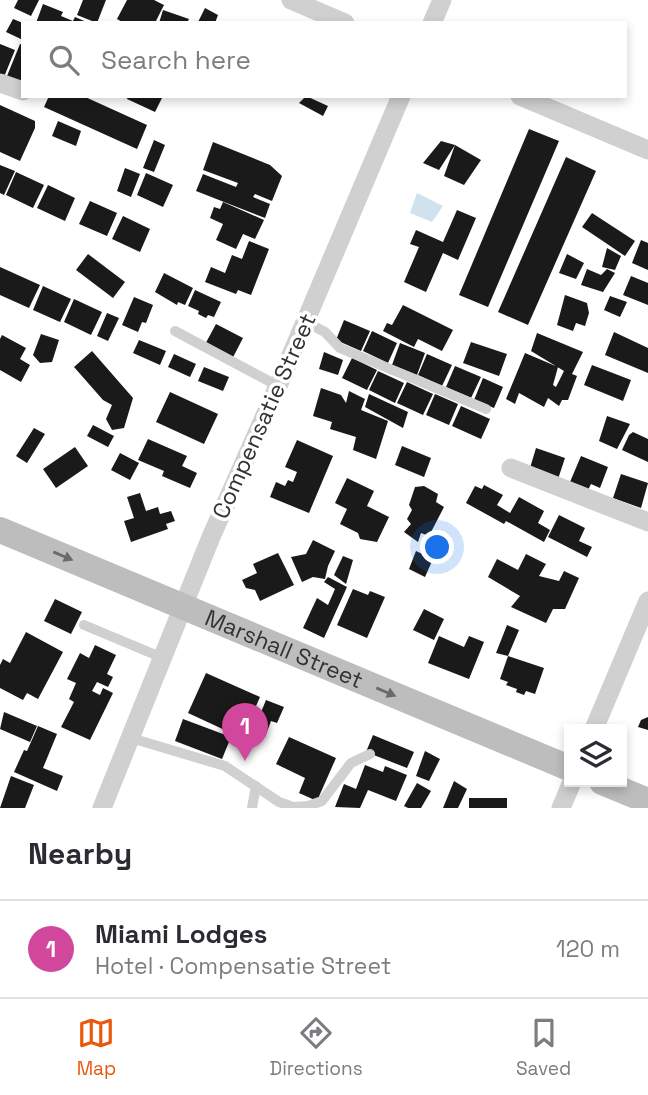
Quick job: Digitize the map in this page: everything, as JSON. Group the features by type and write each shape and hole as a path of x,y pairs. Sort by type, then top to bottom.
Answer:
{"street":[{"path":"291,0 340,21"},
{"path":"433,21 442,0"},
{"path":"0,83 21,89"},
{"name":"Compensatie Street","path":"102,808 211,537 306,322 400,98"},
{"path":"525,98 648,150"},
{"path":"511,468 648,522"},
{"name":"Marshall Street","path":"0,530 564,766"},
{"path":"596,724 648,601"},
{"path":"561,808 570,787"},
{"path":"614,787 648,801"}],"lane":[{"path":"306,322 325,332 340,348 486,409"},
{"path":"174,331 278,386"},
{"path":"84,625 163,658"},
{"path":"131,738 225,766 283,805 308,807 327,797 351,763 370,754"},
{"path":"252,808 256,786"}],"water":[{"path":"417,193 443,206 432,222 410,213"}],"building":[{"path":"18,0 39,0 31,16 14,8"},
{"path":"83,0 106,0 98,21 77,15"},
{"path":"127,0 154,0 164,5 156,21 117,19"},
{"path":"43,4 63,12 61,16 73,21 37,21"},
{"path":"205,8 218,15 216,21 198,21"},
{"path":"163,10 189,19 188,21 160,21"},
{"path":"13,19 21,22 21,39 6,32"},
{"path":"0,44 15,50 4,77 0,75"},
{"path":"20,44 21,44 21,81 7,76"},
{"path":"48,98 87,98 147,125 137,149 44,107"},
{"path":"127,98 162,98 155,112"},
{"path":"304,98 310,98 328,106 323,116 299,103"},
{"path":"0,105 35,121 35,128 20,161 0,152"},
{"path":"58,121 81,131 76,146 52,136"},
{"path":"529,129 559,141 488,307 459,295"},
{"path":"154,140 165,145 154,172 143,168"},
{"path":"441,141 455,145 439,170 423,163"},
{"path":"213,142 270,165 282,176 272,201 255,194 253,197 270,204 265,218 196,191 203,174 236,187 238,183 203,170"},
{"path":"455,145 481,160 464,185 444,176"},
{"path":"566,157 596,171 528,325 498,312"},
{"path":"0,165 15,171 4,195 0,193"},
{"path":"125,168 140,174 131,197 117,191"},
{"path":"16,172 44,185 33,208 6,195"},
{"path":"146,173 173,185 163,207 137,195"},
{"path":"48,185 75,198 65,221 37,208"},
{"path":"90,201 117,213 107,236 79,224"},
{"path":"223,202 264,220 255,239 243,234 236,249 216,240 223,224 210,218 214,207 220,209"},
{"path":"457,210 476,218 458,260 443,253 426,292 404,282 419,247 410,244 416,230 443,242"},
{"path":"592,213 635,241 625,256 582,227"},
{"path":"123,216 150,229 140,252 112,239"},
{"path":"641,240 648,243 648,270 632,263"},
{"path":"249,241 269,249 251,295 238,290 236,294 205,282 211,267 225,273 232,255 242,259"},
{"path":"607,248 621,256 615,270 602,267"},
{"path":"88,254 125,282 113,298 76,270"},
{"path":"567,254 584,263 576,279 559,273"},
{"path":"0,267 40,285 29,308 0,295"},
{"path":"587,269 601,275 607,269 615,273 603,292 581,285"},
{"path":"164,273 193,288 185,305 178,302 177,305 155,292"},
{"path":"631,276 648,283 648,305 623,295"},
{"path":"43,286 71,299 60,322 33,310"},
{"path":"195,290 221,302 214,317 208,315 206,318 188,306"},
{"path":"565,295 587,303 589,313 585,326 576,323 573,331 557,325"},
{"path":"610,296 627,302 620,317 604,310"},
{"path":"134,297 153,305 146,323 142,322 138,332 122,325"},
{"path":"74,299 102,312 91,335 64,322"},
{"path":"403,305 453,330 442,351 418,339 414,347 383,331 387,323 392,325"},
{"path":"107,313 119,318 108,341 97,336"},
{"path":"344,320 370,331 361,351 336,340"},
{"path":"216,324 243,338 229,365 202,350"},
{"path":"372,331 397,343 388,363 363,351"},
{"path":"614,332 648,348 648,373 605,355"},
{"path":"537,333 583,352 572,374 577,376 568,400 562,400 559,406 548,398 544,407 519,393 515,404 506,399 525,353 556,366 531,351","holes":["558,367 564,371 556,387 553,385"]},
{"path":"41,334 59,340 52,362 40,363 33,355"},
{"path":"2,335 26,348 20,359 30,365 21,382 0,370"},
{"path":"139,340 166,351 160,365 133,353"},
{"path":"471,342 507,354 499,376 463,363"},
{"path":"400,343 425,353 417,375 392,365"},
{"path":"92,351 133,398 124,428 112,430 106,419 112,405 103,400 74,367"},
{"path":"324,352 343,360 338,375 319,369"},
{"path":"174,354 196,364 190,377 168,367"},
{"path":"427,354 452,365 442,386 418,375"},
{"path":"352,358 377,370 367,390 342,378"},
{"path":"592,365 631,380 623,401 584,385"},
{"path":"455,366 481,377 471,398 446,387"},
{"path":"204,367 229,377 223,391 198,381"},
{"path":"378,371 404,383 395,403 369,390"},
{"path":"483,378 503,387 494,408 474,400"},
{"path":"407,382 433,394 423,415 397,403"},
{"path":"321,388 341,395 346,403 349,391 365,399 361,410 388,421 376,459 353,450 356,437 330,429 332,422 313,416"},
{"path":"170,392 218,414 204,444 156,422"},
{"path":"369,394 408,412 403,428 365,407"},
{"path":"435,394 458,404 449,425 426,415"},
{"path":"461,406 490,419 481,439 452,426"},
{"path":"607,416 630,424 617,449 599,441"},
{"path":"93,425 114,436 108,447 87,436"},
{"path":"34,428 45,434 27,463 16,456"},
{"path":"633,432 648,439 648,462 622,450"},
{"path":"148,439 187,456 182,466 197,473 190,488 162,476 164,471 138,460"},
{"path":"297,440 333,456 309,513 270,497 276,482 285,486 288,480 293,482 297,472 285,467"},
{"path":"402,446 431,458 424,477 395,465"},
{"path":"75,447 88,466 56,488 43,469"},
{"path":"536,448 565,458 558,479 530,468"},
{"path":"120,453 139,463 130,480 111,470"},
{"path":"581,456 608,467 600,488 591,484 588,490 570,482"},
{"path":"621,474 648,483 641,508 613,498"},
{"path":"347,478 374,491 367,506 389,517 377,542 360,539 358,533 340,524 347,509 335,503"},
{"path":"484,485 503,495 497,505 510,513 519,497 544,511 538,523 550,530 544,542 466,503 475,486 482,489"},
{"path":"424,486 438,494 436,502 444,507 429,536 421,533 418,542 404,532 411,524 407,519 412,510 409,505 415,487"},
{"path":"140,493 146,511 158,507 160,514 171,511 175,521 166,524 168,529 131,542 124,521 134,518 127,497"},
{"path":"559,515 585,528 579,541 592,547 587,557 548,537"},
{"path":"313,540 335,551 325,579 313,577 302,582 291,557 306,554"},
{"path":"416,551 433,559 425,577 409,569"},
{"path":"278,553 294,585 260,601 255,590 246,588 242,580 257,573 253,564"},
{"path":"526,554 546,564 539,576 559,581 564,571 579,578 565,609 553,609 546,623 511,607 520,596 488,577 497,559 518,570"},
{"path":"343,556 353,560 346,584 334,575"},
{"path":"328,577 347,587 324,638 303,628 317,598 328,605 335,589 324,582"},
{"path":"353,589 368,595 370,591 385,597 367,638 337,625"},
{"path":"55,599 82,612 71,634 44,621"},
{"path":"424,609 444,619 434,640 413,630"},
{"path":"507,625 519,630 508,656 496,653"},
{"path":"26,632 63,652 38,699 27,693 23,700 0,688 0,665 3,659 10,663"},
{"path":"439,636 464,647 469,636 484,642 469,679 428,663"},
{"path":"95,645 116,655 107,674 113,677 108,687 97,682 92,691 100,695 103,688 113,693 90,740 61,727 74,702 69,699 76,683 67,679 80,653 89,658"},
{"path":"508,656 544,668 535,694 526,691 524,695 516,692 517,689 506,685 508,682 500,679"},
{"path":"206,673 260,697 242,738 188,713"},
{"path":"266,700 284,707 277,723 271,721 265,737 253,732"},
{"path":"4,712 37,726 30,742 0,729"},
{"path":"648,717 648,730 638,727 641,720"},
{"path":"183,719 231,737 222,759 175,741"},
{"path":"38,726 57,734 43,768 63,776 57,791 14,772"},
{"path":"373,735 414,752 407,768 366,752"},
{"path":"289,737 336,758 317,801 299,793 305,778 276,764"},
{"path":"425,751 440,759 429,781 416,776"},
{"path":"365,765 383,772 385,766 407,775 396,801 368,790 360,808 335,807 344,784 356,789"},
{"path":"11,776 34,785 25,808 0,808"},
{"path":"454,781 467,789 458,808 443,808"},
{"path":"417,783 431,791 421,808 408,808 404,806"},
{"path":"469,798 507,798 507,808 469,808"}],"place":[{"name":"Miami Lodges","path":"245,761"}]}
